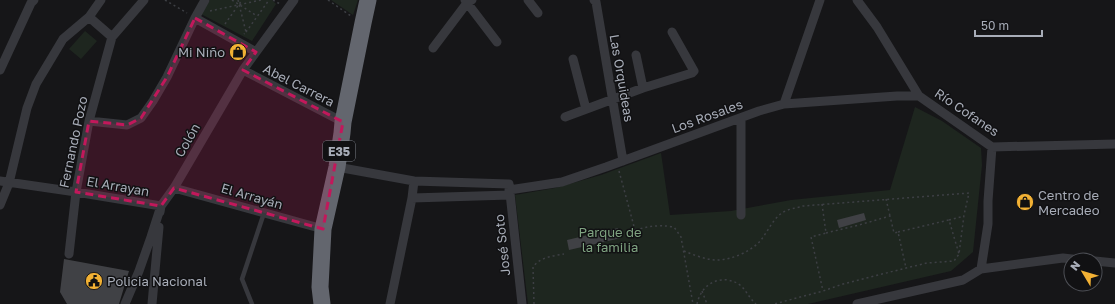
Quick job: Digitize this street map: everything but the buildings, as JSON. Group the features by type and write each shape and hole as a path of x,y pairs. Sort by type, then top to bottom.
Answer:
{"highway":[{"name":"E35","path":"322,304 320,287 323,229 368,0"}],"street":[{"path":"0,204 27,108 36,84 63,39 89,17 101,0"},
{"name":"Fernando Pozo","path":"70,254 76,192 89,122 112,37 144,0"},
{"path":"89,122 127,125 141,118 154,101 205,0"},
{"name":"Colón","path":"125,304 139,271 161,206 174,188 243,70 294,0"},
{"path":"528,0 538,13"},
{"path":"784,104 820,0"},
{"name":"Río Cofanes","path":"857,0 877,27 919,96 992,147 1115,144"},
{"path":"0,70 30,1"},
{"path":"433,48 468,1 497,42"},
{"name":"Las Orquideas","path":"597,1 613,99 620,162"},
{"path":"197,15 220,32 256,52"},
{"path":"89,17 112,37"},
{"path":"565,117 643,88 692,73 694,71 672,32"},
{"path":"636,55 643,88"},
{"path":"573,59 586,109"},
{"name":"Abel Carrera","path":"243,70 343,122"},
{"name":"Los Rosales","path":"336,167 414,181 509,190 562,182 759,111 784,104 897,96 919,96"},
{"path":"741,118 741,214"},
{"path":"981,269 988,224 992,147"},
{"path":"390,304 412,198 414,181"},
{"name":"El Arrayan","path":"5,182 161,206"},
{"name":"El Arrayán","path":"174,188 323,229"},
{"path":"412,198 509,190"},
{"name":"José Soto","path":"509,190 522,304"},
{"path":"152,304 161,206"},
{"path":"857,304 963,280 981,269 1063,258"},
{"path":"1103,262 1115,263"},
{"path":"139,271 154,274"}],"lane":[{"path":"252,304 242,279 264,213"}],"path":[{"path":"165,0 197,15 261,0"},
{"path":"232,0 257,16"},
{"path":"238,0 246,32"},
{"path":"220,32 242,0"},
{"path":"239,42 269,0"},
{"path":"328,0 363,23"},
{"path":"620,162 635,230"},
{"path":"684,251 704,258 718,260 738,256 750,250 760,241 773,222 783,212 803,206 969,193 964,215 959,254 954,261 927,263 906,268 774,304"},
{"path":"886,199 894,233 964,215"},
{"path":"822,204 826,233"},
{"path":"823,291 812,237 890,216"},
{"path":"949,220 959,254"},
{"path":"626,233 647,227 663,225 674,227 681,236 693,304"},
{"path":"898,232 906,268"},
{"path":"534,304 533,267 542,259 564,254"},
{"path":"697,304 698,298 707,286 722,280 733,281 740,285 756,304"},
{"path":"702,291 708,304"}],"highlighted area":[{"path":"195,18 256,52 243,70 343,122 323,229 174,188 161,206 76,192 89,121 127,125 141,118 167,77"}],"green space":[{"path":"210,0 272,0 276,4 252,41 201,14"},
{"path":"331,0 358,0 353,15"},
{"path":"85,31 97,41 81,59 69,49"},
{"name":"Parque de la familia","path":"915,107 942,121 981,148 982,165 973,252 951,271 808,304 528,304 515,195 555,188 601,175 661,153 670,215 731,211 791,200 890,190"}],"place":[{"name":"Mi Niño","path":"238,52"},
{"name":"Centro de Mercadeo","path":"1025,202"},
{"name":"Policia Nacional","path":"94,281"}]}
